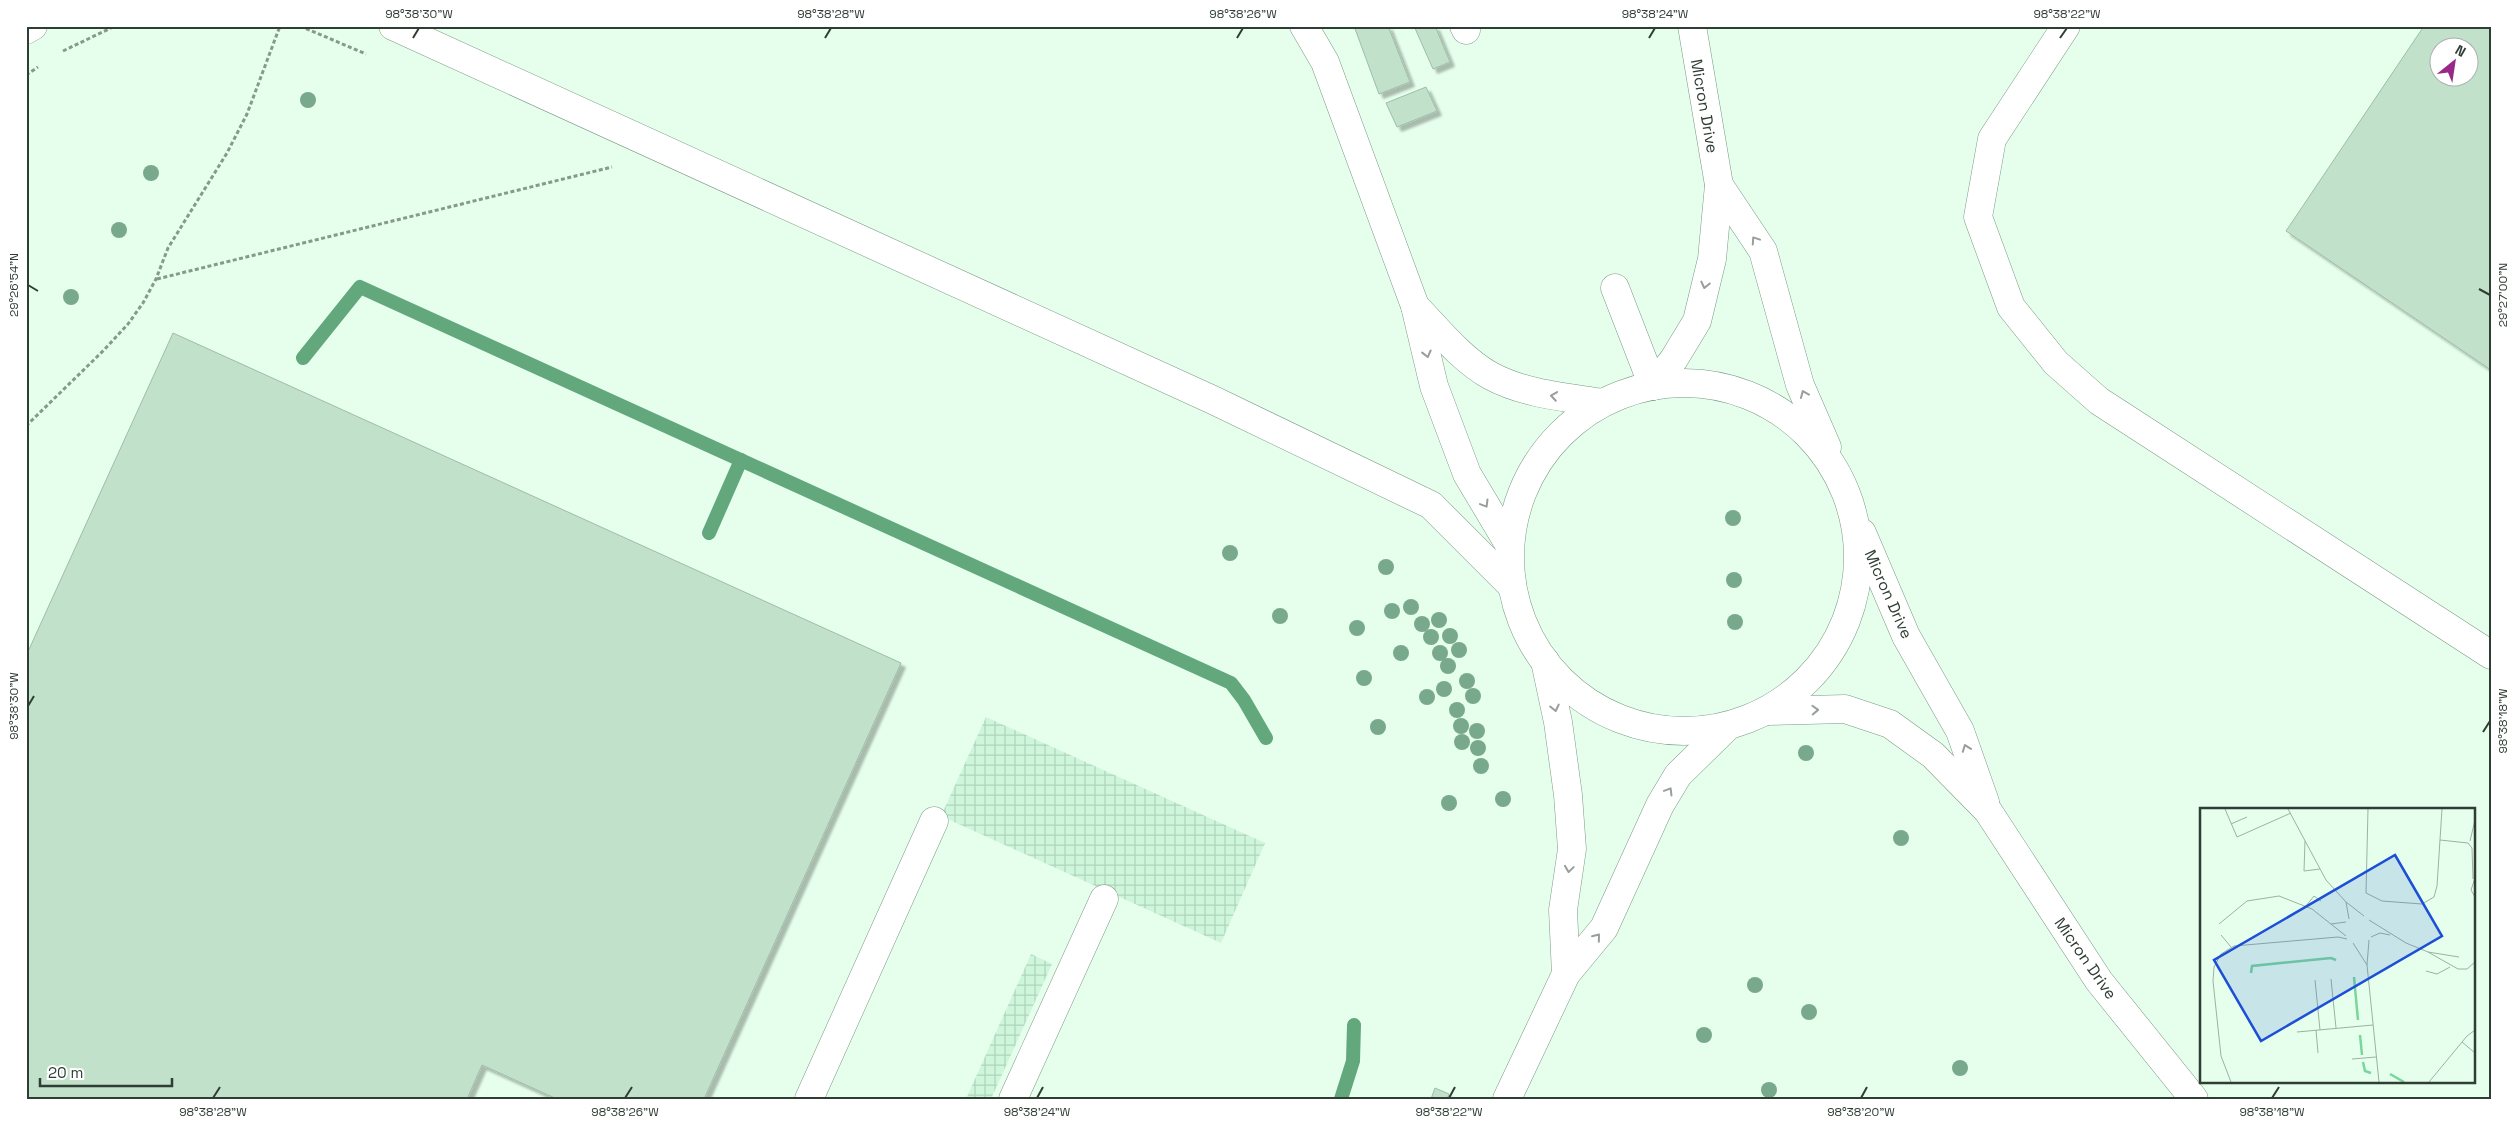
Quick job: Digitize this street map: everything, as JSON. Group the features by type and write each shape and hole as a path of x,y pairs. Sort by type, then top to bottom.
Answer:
{"lane":[{"path":"26,30 33,26"},
{"path":"393,26 1213,400 1432,506 1512,586"},
{"path":"1304,26 1325,62 1415,306 1434,386 1467,474 1510,546"},
{"name":"Micron Drive","path":"1653,386 1674,358 1697,321 1712,259 1719,185 1692,26"},
{"path":"2066,26 1992,139 1978,217 2011,307 2056,363 2099,401 2491,655"},
{"name":"Micron Drive","path":"1719,185 1763,251 1800,385 1837,471"},
{"path":"1615,288 1653,386"},
{"path":"1415,306 1461,353 1491,376 1536,393 1602,403"},
{"path":"1696,383 1738,391 1762,402 1777,410 1811,436 1837,471 1853,512 1859,558 1853,605 1834,648 1805,684 1766,711 1728,726 1694,731 1660,729 1627,721 1588,701 1568,686 1544,660 1524,625 1512,586 1510,546 1516,511 1528,478 1548,448 1572,423 1602,403 1653,386 1696,383"},
{"name":"Micron Drive","path":"1853,512 1906,636 1960,731 1988,811"},
{"path":"1544,660 1558,722 1568,795 1572,849 1563,910 1566,974"},
{"name":"Micron Drive","path":"1766,711 1845,709 1890,724 1933,756 1988,811 2099,981 2194,1099"},
{"path":"1507,1099 1566,974 1604,928 1660,805 1678,775 1728,726"},
{"path":"808,1099 934,821"},
{"path":"1013,1099 1104,899"}],"path":[{"path":"59,54 74,44 114,26"},
{"path":"26,426 128,324 156,279 168,248 227,153 247,114 280,26"},
{"path":"26,75 44,64"},
{"path":"156,279 620,166"}],"shaded area":[{"path":"986,717 1265,843 1221,943 941,816"},
{"path":"1031,954 1052,964 991,1099 966,1099"}],"building":[{"path":"1354,26 1388,26 1410,82 1379,94"},
{"path":"1414,26 1435,26 1450,62 1433,69"},
{"path":"2424,26 2491,26 2491,370 2286,231"},
{"path":"1426,87 1437,111 1397,127 1386,103"},
{"path":"173,333 901,663 704,1099 557,1099 482,1065 467,1099 26,1099 26,656"},
{"path":"1435,1088 1449,1094 1447,1099 1431,1099"}],"waterway":[{"path":"303,358 360,287 1231,683 1244,700 1266,738"},
{"path":"709,533 741,460"},
{"path":"1341,1099 1353,1061 1354,1025"}]}
